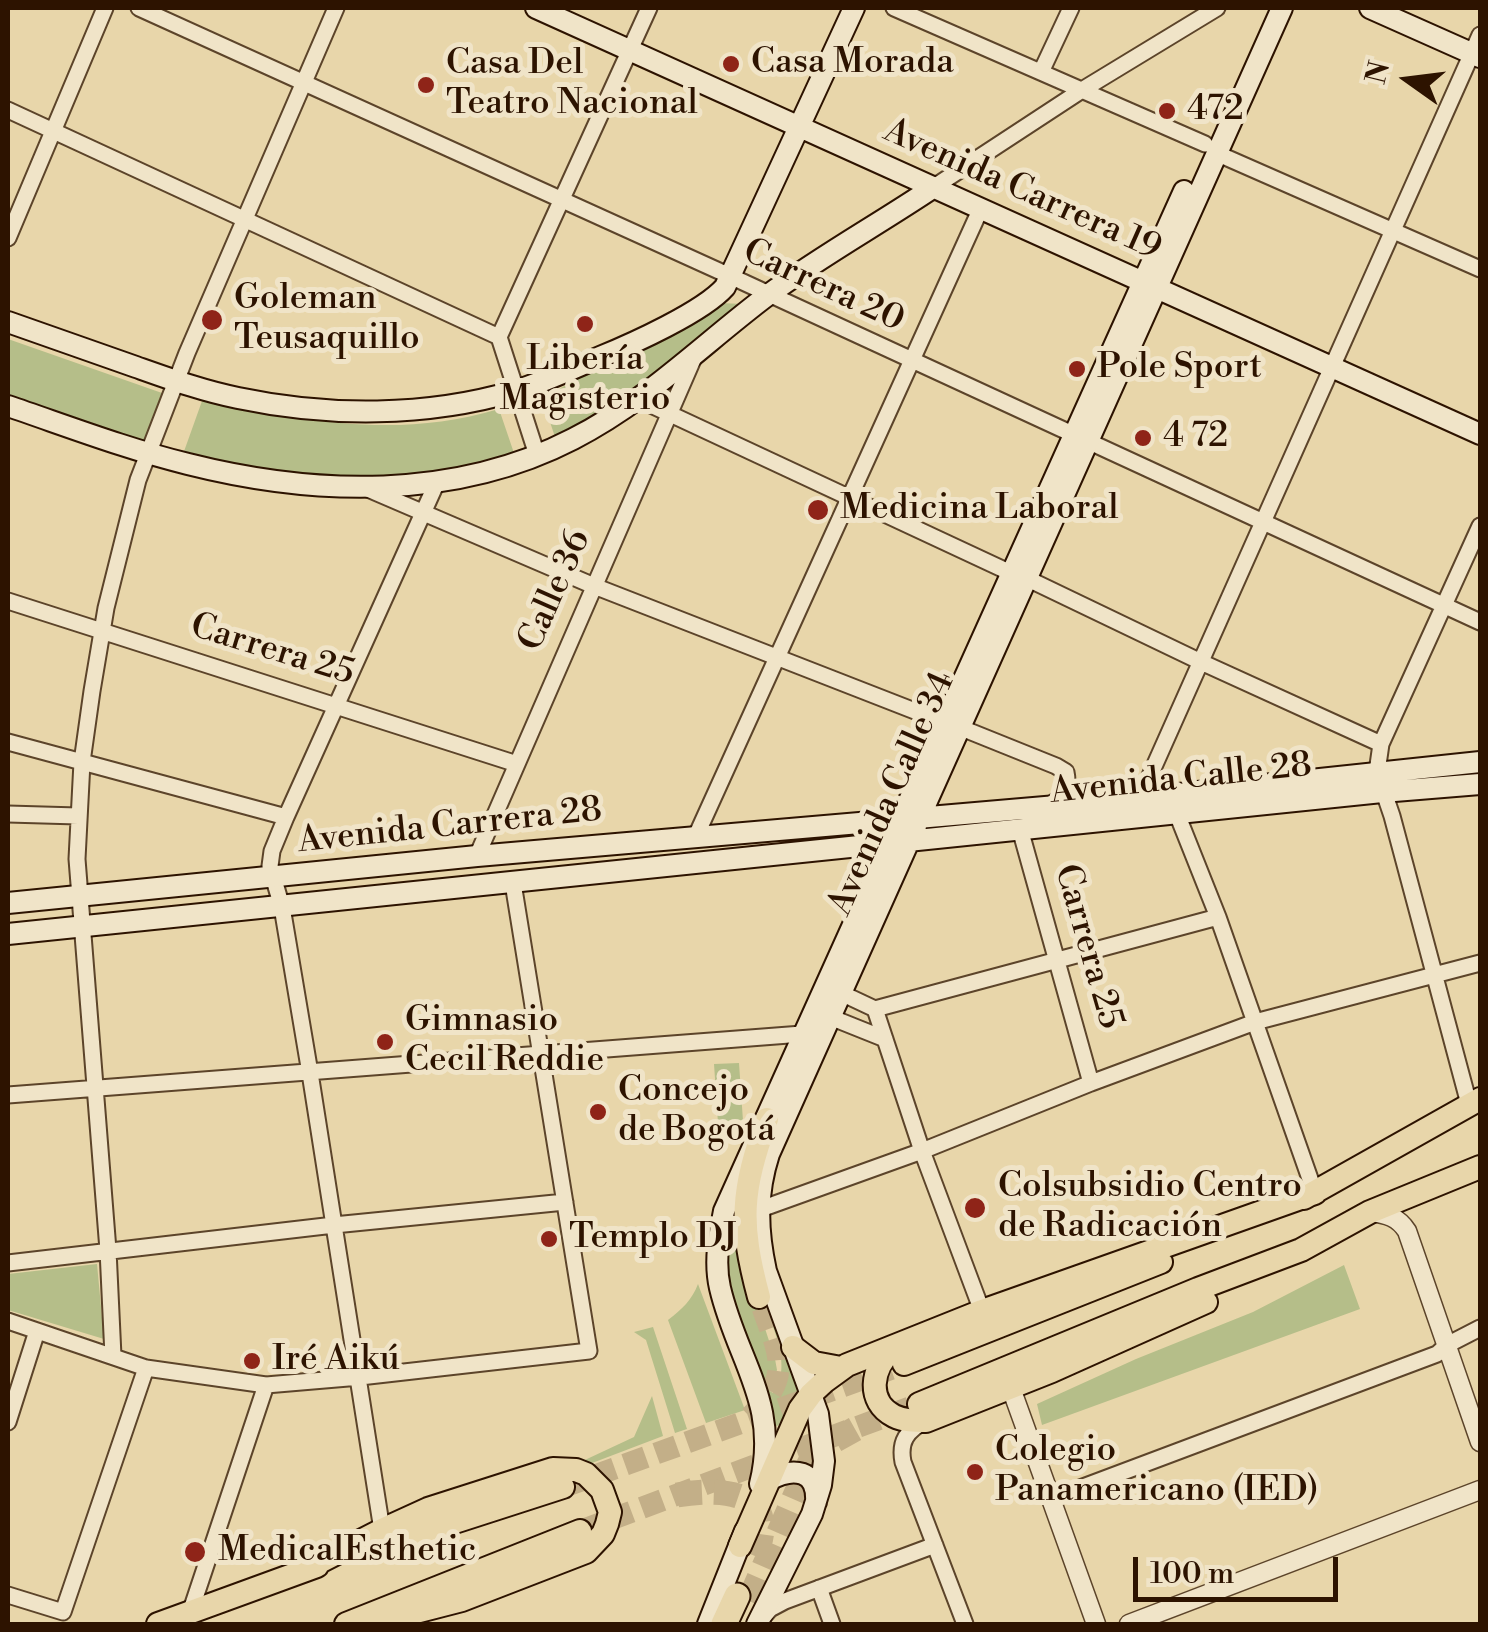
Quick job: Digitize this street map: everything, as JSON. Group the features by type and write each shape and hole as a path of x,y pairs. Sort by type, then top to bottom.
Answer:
{"highway":[{"path":"724,1624 748,1614"}],"main road":[{"name":"Avenida Carrera 19","path":"536,8 1480,434"},
{"path":"8,322 176,381 270,404 341,410 408,409 516,390 560,374 652,333 717,295 730,276 854,8"},
{"name":"Avenida Calle 34","path":"748,1614 816,1504 823,1473 824,1445 818,1414 766,1271 762,1249 758,1210 769,1154 841,993 898,843 1211,148 1267,8"},
{"name":"Avenida Calle 34","path":"1211,148 1282,8"},
{"path":"1370,8 1478,49"},
{"path":"8,406 192,465 277,481 386,487 437,482 500,469 576,438 638,399 769,295 934,187"},
{"name":"Avenida Calle 28","path":"898,843 1178,814 1480,762"},
{"name":"Avenida Calle 28","path":"908,820 1140,798 1380,782 1480,784"},
{"name":"Avenida Carrera 28","path":"8,903 477,856 908,820"},
{"name":"Avenida Calle 34","path":"708,1624 758,1495 767,1436 763,1410 720,1289 718,1239 724,1210 802,1034 898,843"},
{"name":"Avenida Carrera 28","path":"8,934 898,843"},
{"path":"1301,1250 1180,1296 906,1420 896,1417 879,1401 874,1378 880,1361 1236,1232 1316,1193 1475,1101"},
{"path":"759,1298 744,1213 752,1159 766,1118"},
{"path":"922,1412 1011,1388 1206,1302 1370,1212 1480,1167"},
{"path":"793,1347 814,1363 841,1368 900,1356 982,1310 1316,1193"},
{"path":"740,1546 795,1419 811,1394 841,1368"},
{"path":"304,1570 428,1510 553,1469 586,1474 602,1490 610,1512 604,1534 586,1552 462,1600 369,1624"},
{"path":"768,1480 787,1473 804,1474 816,1487 816,1504"},
{"path":"158,1624 304,1570 563,1487"},
{"path":"346,1624 580,1531"}],"street":[{"path":"8,238 105,8"},
{"name":"Carrera 20","path":"139,8 1480,622"},
{"path":"114,1356 79,896 82,762 102,632 129,511 149,452 244,218 336,8"},
{"path":"537,455 499,338 648,8"},
{"path":"894,8 1480,269"},
{"path":"1041,72 1071,8"},
{"path":"934,187 1217,8"},
{"path":"1140,798 1478,49"},
{"path":"8,110 499,338"},
{"path":"696,836 981,208"},
{"name":"Calle 36","path":"477,856 695,353"},
{"path":"638,399 1381,744"},
{"path":"382,1530 282,906 270,866 286,816 437,482"},
{"path":"364,487 594,586 1056,766 1066,772 1068,783 1066,792 1047,807"},
{"path":"1475,1101 1434,974 1380,782 1381,744 1480,526"},
{"name":"Carrera 25","path":"8,601 517,764"},
{"path":"8,742 286,816"},
{"path":"8,814 78,816"},
{"path":"1178,814 1316,1193"},
{"name":"Carrera 25","path":"1020,829 1091,1083"},
{"path":"8,1320 146,1368 266,1385 589,1350 513,883"},
{"path":"841,993 875,1008 1218,917"},
{"path":"758,1210 1255,1022 1480,963"},
{"path":"875,1008 922,1150 982,1310"},
{"path":"830,1017 885,1039"},
{"path":"8,1095 802,1034"},
{"path":"8,1263 564,1202"},
{"path":"1370,1212 1394,1217 1407,1231 1479,1434"},
{"path":"1051,1500 1437,1354 1480,1328"},
{"path":"8,1422 37,1330"},
{"path":"8,1595 63,1612 146,1368"},
{"path":"190,1612 266,1385"},
{"path":"1011,1388 1096,1624"},
{"path":"922,1412 903,1441 901,1452 965,1624"},
{"path":"1128,1624 1480,1490"},
{"path":"748,1614 935,1545"},
{"path":"819,1588 832,1624"}],"green space":[{"path":"719,303 744,304 631,398 556,440 542,398"},
{"path":"8,339 162,393 142,445 8,398"},
{"path":"202,401 314,420 386,425 460,418 499,409 516,459 475,469 337,484 182,457"},
{"path":"739,1063 743,1121 718,1123 714,1064"},
{"path":"743,1178 754,1295 777,1370 770,1391 773,1393 780,1380 782,1366 756,1273 755,1193 806,1394 792,1421 773,1427 726,1295 724,1238"},
{"path":"97,1264 104,1339 8,1310 8,1274"},
{"path":"1344,1265 1360,1309 1042,1425 1037,1404 1253,1312"},
{"path":"698,1284 745,1410 706,1423 668,1320 686,1304"},
{"path":"653,1327 687,1429 675,1433 646,1340 634,1332"},
{"path":"652,1396 663,1436 579,1468 572,1466 634,1437"}],"tunnel":[{"path":"750,1417 774,1387 778,1373 776,1347 759,1297"},
{"path":"563,1487 891,1369"},
{"path":"580,1531 919,1404"},
{"path":"749,1601 809,1464 832,1442 855,1429"},
{"path":"677,1495 730,1494 755,1506 761,1518 755,1556"}],"place":[{"name":"Casa Morada","path":"731,64"},
{"name":"Casa Del Teatro Nacional","path":"426,85"},
{"name":"472","path":"1167,111"},
{"name":"Goleman Teusaquillo","path":"212,320"},
{"name":"Libería Magisterio","path":"585,324"},
{"name":"Pole Sport","path":"1077,369"},
{"name":"4 72","path":"1143,438"},
{"name":"Medicina Laboral","path":"818,510"},
{"name":"Gimnasio Cecil Reddie","path":"385,1042"},
{"name":"Concejo de Bogotá","path":"598,1112"},
{"name":"Colsubsidio Centro de Radicación","path":"975,1208"},
{"name":"Templo DJ","path":"549,1239"},
{"name":"Iré Aikú","path":"252,1361"},
{"name":"Colegio Panamericano (IED)","path":"975,1472"},
{"name":"MedicalEsthetic","path":"195,1552"}]}
